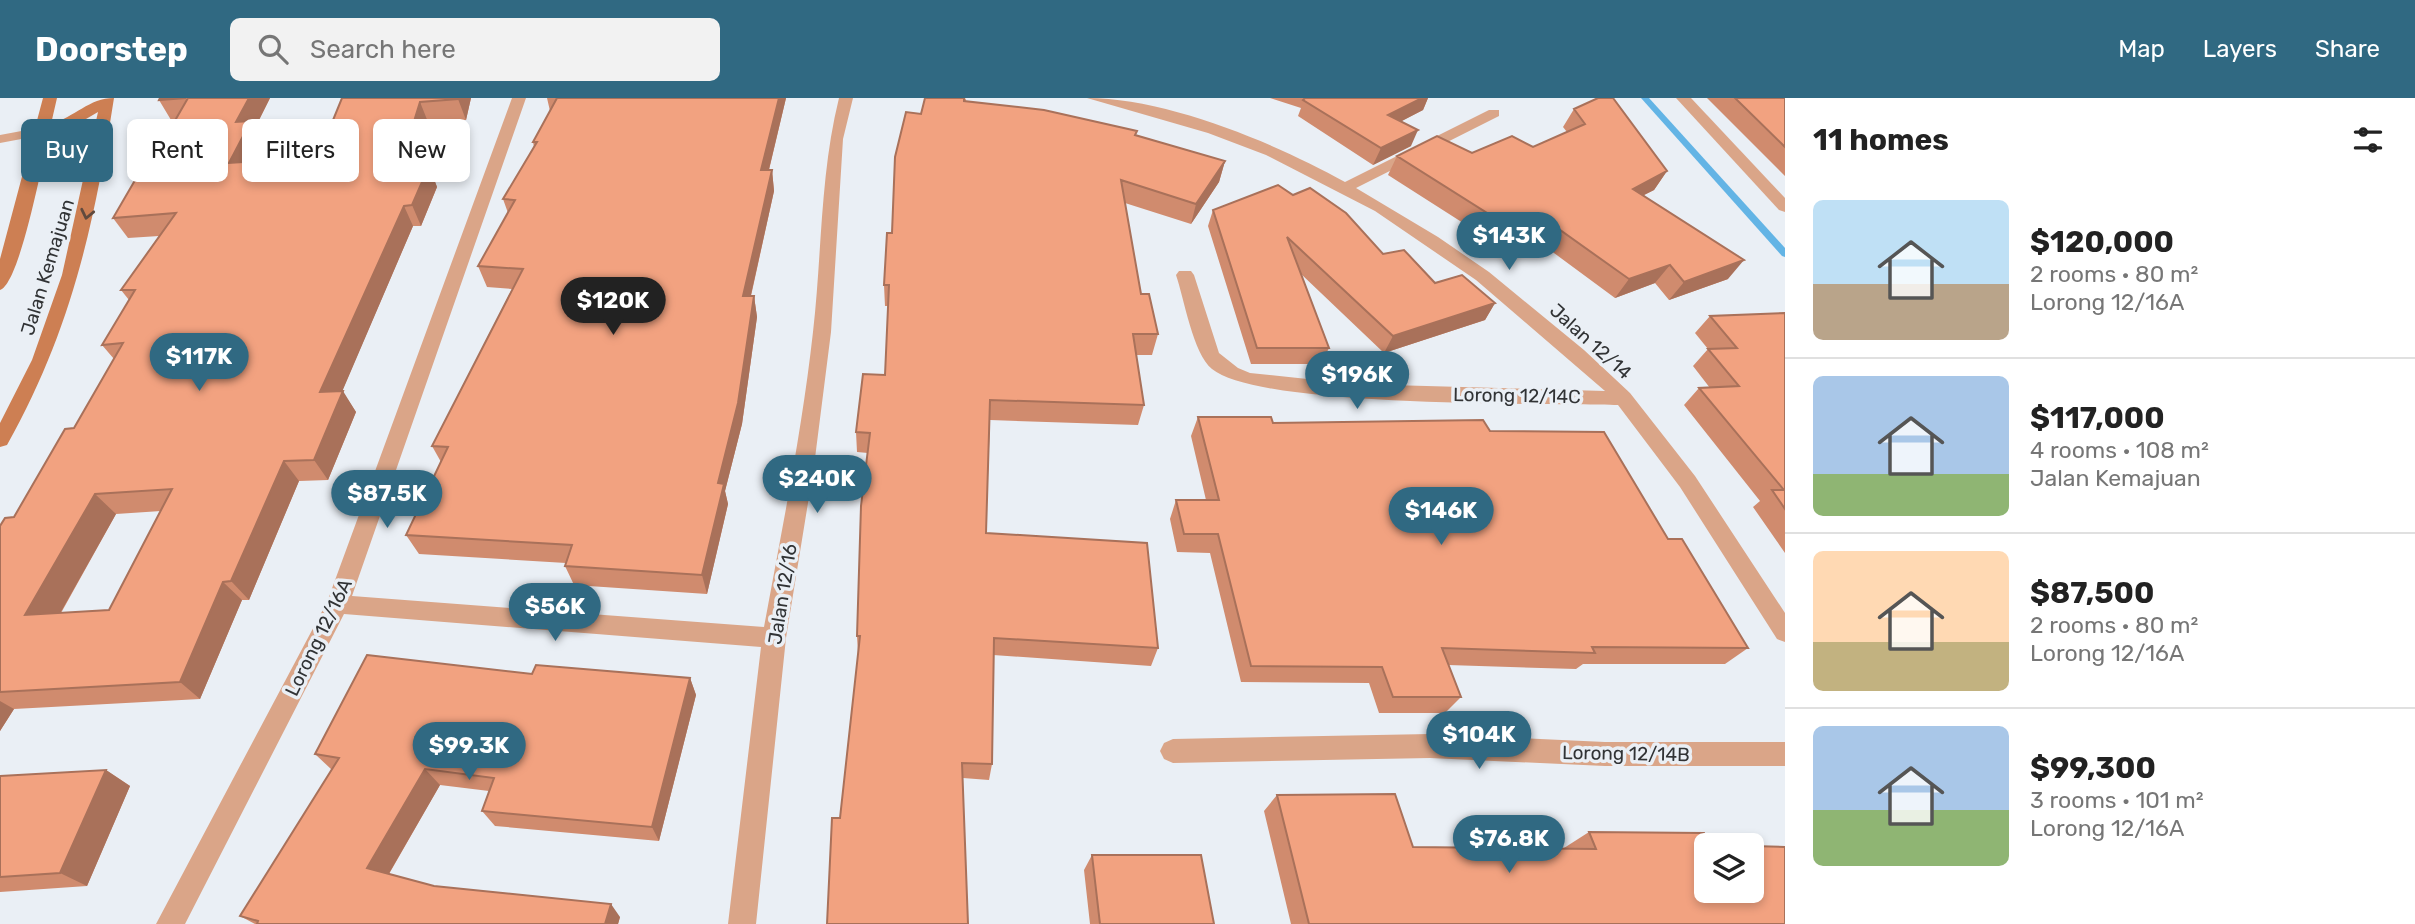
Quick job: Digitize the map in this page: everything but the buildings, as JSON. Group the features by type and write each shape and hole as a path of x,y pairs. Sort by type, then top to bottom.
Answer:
{"main road":[{"name":"Jalan Kemajuan","path":"46,119 50,98"},
{"name":"Jalan Kemajuan","path":"0,440 16,415 58,315 87,218 106,98"},
{"path":"81,119 106,98"},
{"name":"Jalan Kemajuan","path":"0,284 18,231 30,182"}],"street":[{"name":"Lorong 12/16A","path":"170,924 338,604 519,98"},
{"name":"Jalan 12/16","path":"742,924 774,638 804,466 822,332 836,139 846,98"},
{"name":"Jalan 12/14","path":"1094,98 1155,109 1267,149 1348,186 1443,247 1494,284 1586,361 1623,398 1679,470 1785,632"},
{"path":"1683,98 1778,193 1785,207"},
{"path":"1348,186 1494,113"},
{"path":"0,139 21,135"},
{"name":"Lorong 12/14C","path":"1185,275 1210,355 1216,363 1231,373 1250,379 1354,391 1623,398"},
{"path":"338,604 774,638"},
{"name":"Lorong 12/14B","path":"1173,751 1430,746 1605,754 1785,754"}],"waterway":[{"path":"1645,98 1785,254"}]}
